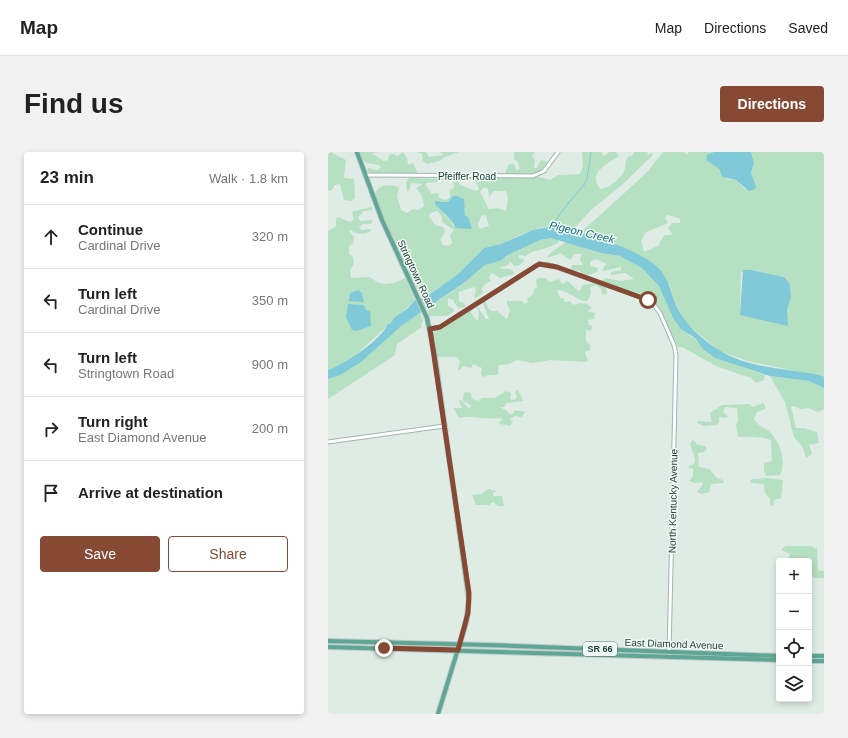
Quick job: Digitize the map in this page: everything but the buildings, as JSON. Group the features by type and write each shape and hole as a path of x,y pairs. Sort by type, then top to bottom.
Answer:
{"main road":[{"name":"Stringtown Road","path":"357,152 382,220 424,311 430,329 444,426 469,600 468,613 460,644 438,714"},
{"name":"East Diamond Avenue","path":"328,642 460,644 776,656"},
{"name":"East Diamond Avenue","path":"328,647 776,660"},
{"path":"812,656 824,656"},
{"path":"812,661 824,661"}],"street":[{"name":"Pfeiffer Road","path":"365,175 534,176 544,172 558,152"},
{"name":"North Kentucky Avenue","path":"430,329 440,327 533,266 544,264 651,301 658,310 674,345 676,355 669,657"},
{"path":"328,442 444,426"}],"green space":[{"path":"330,152 346,160 344,178 354,179 355,198 352,201 344,200 340,184 335,185 332,190 328,191 328,153"},
{"path":"359,152 380,152 371,153 384,161 388,160 389,155 394,154 397,156 403,152 407,158 408,165 413,163 417,171 416,174 383,175 371,173 367,171 368,168 377,170 381,168 379,165 364,161"},
{"path":"416,152 426,152 429,157 443,155 440,152 459,152 439,161 427,164 423,161 422,154"},
{"path":"514,152 535,152 532,156 535,160 534,168 537,168 541,160 547,162 535,176 550,180 558,175 580,174 583,166 582,152 601,152 604,156 609,152 616,152 619,156 605,165 597,173 596,178 600,189 611,185 619,179 624,171 627,159 629,156 632,156 634,152 647,152 648,155 651,153 653,155 624,183 591,210 572,231 555,227 543,227 520,235 501,244 484,248 458,274 424,298 412,281 391,238 376,202 376,192 381,187 389,185 399,187 397,197 401,210 407,213 413,209 418,210 424,206 421,194 416,188 423,184 411,183 409,191 407,191 406,182 409,178 454,179 480,177 489,174 504,175 509,164 514,164 516,170 520,169 518,162 514,159","holes":["460,179 471,179 476,181 479,189 476,191 460,185 458,181","440,180 453,181 454,187 450,190 450,197 446,200 439,198 438,193 431,194 426,186 426,183 437,182","484,187 488,189 489,197 494,191 506,191 508,198 506,211 497,208 489,209 480,192","453,196 457,196 465,209 465,215 469,224 453,226 451,220 444,214 440,201 448,202","437,211 442,216 442,222 454,230 450,235 452,243 448,246 443,245 440,239 445,232 443,227 435,225 429,217 430,213","482,215 486,216 489,226 479,229 478,224"]},
{"path":"663,152 683,152 688,155 688,152 714,152 706,158 706,160 719,169 720,173 726,179 736,180 745,189 756,186 751,173 754,162 751,152 824,152 824,377 747,361 720,351 687,324 676,305 670,285 639,255 621,246 578,233 589,225 648,171","holes":["667,215 680,219 680,223 672,223 668,228 673,235 664,235 658,246 644,252 641,241 646,232 666,224 668,222 665,218","751,270 784,277 790,284 791,297 787,310 787,322 740,312 741,272"]},
{"path":"372,207 372,210 364,211 358,217 360,221 373,220 371,224 363,224 359,227 361,230 371,229 371,231 363,234 349,231 354,237 353,243 349,246 349,254 353,257 354,263 350,270 351,278 370,277 382,284 387,284 405,278 415,300 356,355 341,365 328,370 328,231 336,226 336,219 338,217 350,222 354,219 352,212"},
{"path":"551,238 558,239 559,242 550,247 529,253 526,256 519,255 519,258 523,259 524,261 518,266 514,266 510,261 508,265 499,268 510,269 514,272 514,274 500,278 492,273 489,277 491,281 485,284 482,288 483,293 476,298 474,297 476,290 474,287 459,292 459,301 465,304 465,307 458,308 453,300 448,298 448,306 454,309 454,311 447,316 429,316 427,309 465,282 485,265 500,261 508,255 540,240"},
{"path":"566,242 601,253 620,256 643,268 659,286 673,318 705,350 765,375 764,380 756,383 751,378 718,367 682,347 678,347 655,302 646,296 607,283 605,284 607,292 606,295 602,294 601,289 596,285 590,287 591,294 587,301 583,301 561,290 557,290 560,298 563,298 565,302 570,301 573,305 586,304 592,308 587,311 595,313 594,319 588,320 588,324 592,326 592,330 588,331 586,329 586,341 590,345 590,350 585,352 588,361 586,362 551,360 532,363 517,360 509,364 499,365 498,375 488,375 484,377 481,375 482,368 473,364 471,368 464,366 459,370 460,361 456,357 437,357 433,334 435,331 469,309 472,309 471,313 476,320 478,320 479,315 477,306 486,319 489,319 482,301 485,300 488,308 492,311 497,311 507,319 510,310 507,301 522,301 524,304 528,302 527,298 533,295 534,289 537,287 536,280 538,278 545,278 550,282 559,279 562,284 568,281 578,291 581,290 582,285 597,283 606,278 620,281 634,279 625,273 611,275 611,272 621,270 621,267 603,271 603,268 607,264 596,259 591,261 590,264 591,266 598,268 597,272 585,276 580,271 571,270 572,265 583,265 580,259 582,254 575,254 570,260 561,253 547,258 549,254"},
{"path":"420,313 423,321 421,324 422,327 397,344 395,355 328,399 328,379 338,375 357,363 404,323"},
{"path":"770,376 809,381 824,388 824,409 818,412 808,408 801,409 794,406 791,407 796,428 804,428 817,432 819,443 809,445 812,454 806,458 803,448 794,437 785,402"},
{"path":"517,390 523,401 507,403 504,407 500,407 509,414 513,414 515,410 525,412 522,417 514,416 510,420 513,421 510,426 500,424 499,422 503,420 500,418 459,418 453,408 462,408 459,401 461,400 468,408 471,407 471,405 463,401 465,392 471,393 472,399 478,401 482,398 495,398 506,391 511,393 510,399 514,400 517,397 515,392"},
{"path":"763,403 765,409 757,412 754,419 759,425 773,435 779,446 783,464 780,475 766,476 764,471 764,463 772,461 771,440 759,437 738,437 736,425 738,421 737,408 725,407 723,412 728,417 719,417 719,422 717,425 704,426 697,423 698,421 712,422 710,413 722,405 749,404 753,407"},
{"path":"692,440 695,441 697,445 705,446 707,449 705,452 698,453 699,467 709,469 717,478 723,480 724,483 711,484 709,492 701,494 697,492 703,484 702,482 695,483 689,481 693,476 693,469 688,467 694,464 695,459 690,444"},
{"path":"766,478 783,480 781,498 774,500 773,506 770,505 770,499 765,493 764,484 750,482 752,479"},
{"path":"488,489 497,491 493,493 493,496 502,496 504,506 498,506 493,502 489,505 476,505 472,495 481,494"},
{"path":"785,546 811,546 817,549 818,570 824,571 824,578 812,576 812,558 789,558 790,554 781,550"}],"water":[{"path":"714,152 751,152 754,163 751,173 756,186 755,189 749,191 736,180 722,177 719,169 706,160 707,155"},
{"path":"453,196 464,199 465,215 468,217 472,228 471,229 456,228 451,220 435,204 435,201 448,202"},
{"path":"548,227 575,231 592,236 626,248 641,256 662,272 669,284 679,312 700,336 713,346 730,356 743,361 822,376 824,377 824,388 809,381 770,376 715,358 703,349 695,338 681,329 673,318 659,286 642,268 620,256 601,253 551,238 540,240 508,255 500,261 485,265 465,282 401,326 361,362 340,375 328,379 328,370 344,363 362,351 378,337 394,318 408,308 414,301 426,297 458,274 484,248 501,244 533,230"},
{"path":"743,270 751,270 784,277 790,284 791,297 787,310 788,326 740,315"},
{"path":"358,290 362,293 364,302 349,301 350,293"},
{"path":"348,304 364,305 366,310 370,311 371,326 356,331 352,330 346,317"}],"waterway":[{"name":"Pigeon Creek","path":"551,226 584,185 587,179 591,152"}],"route":[{"path":"384,648 458,650 468,613 469,593 430,329 440,327 533,266 539,264 547,264 557,267 648,300"}]}
